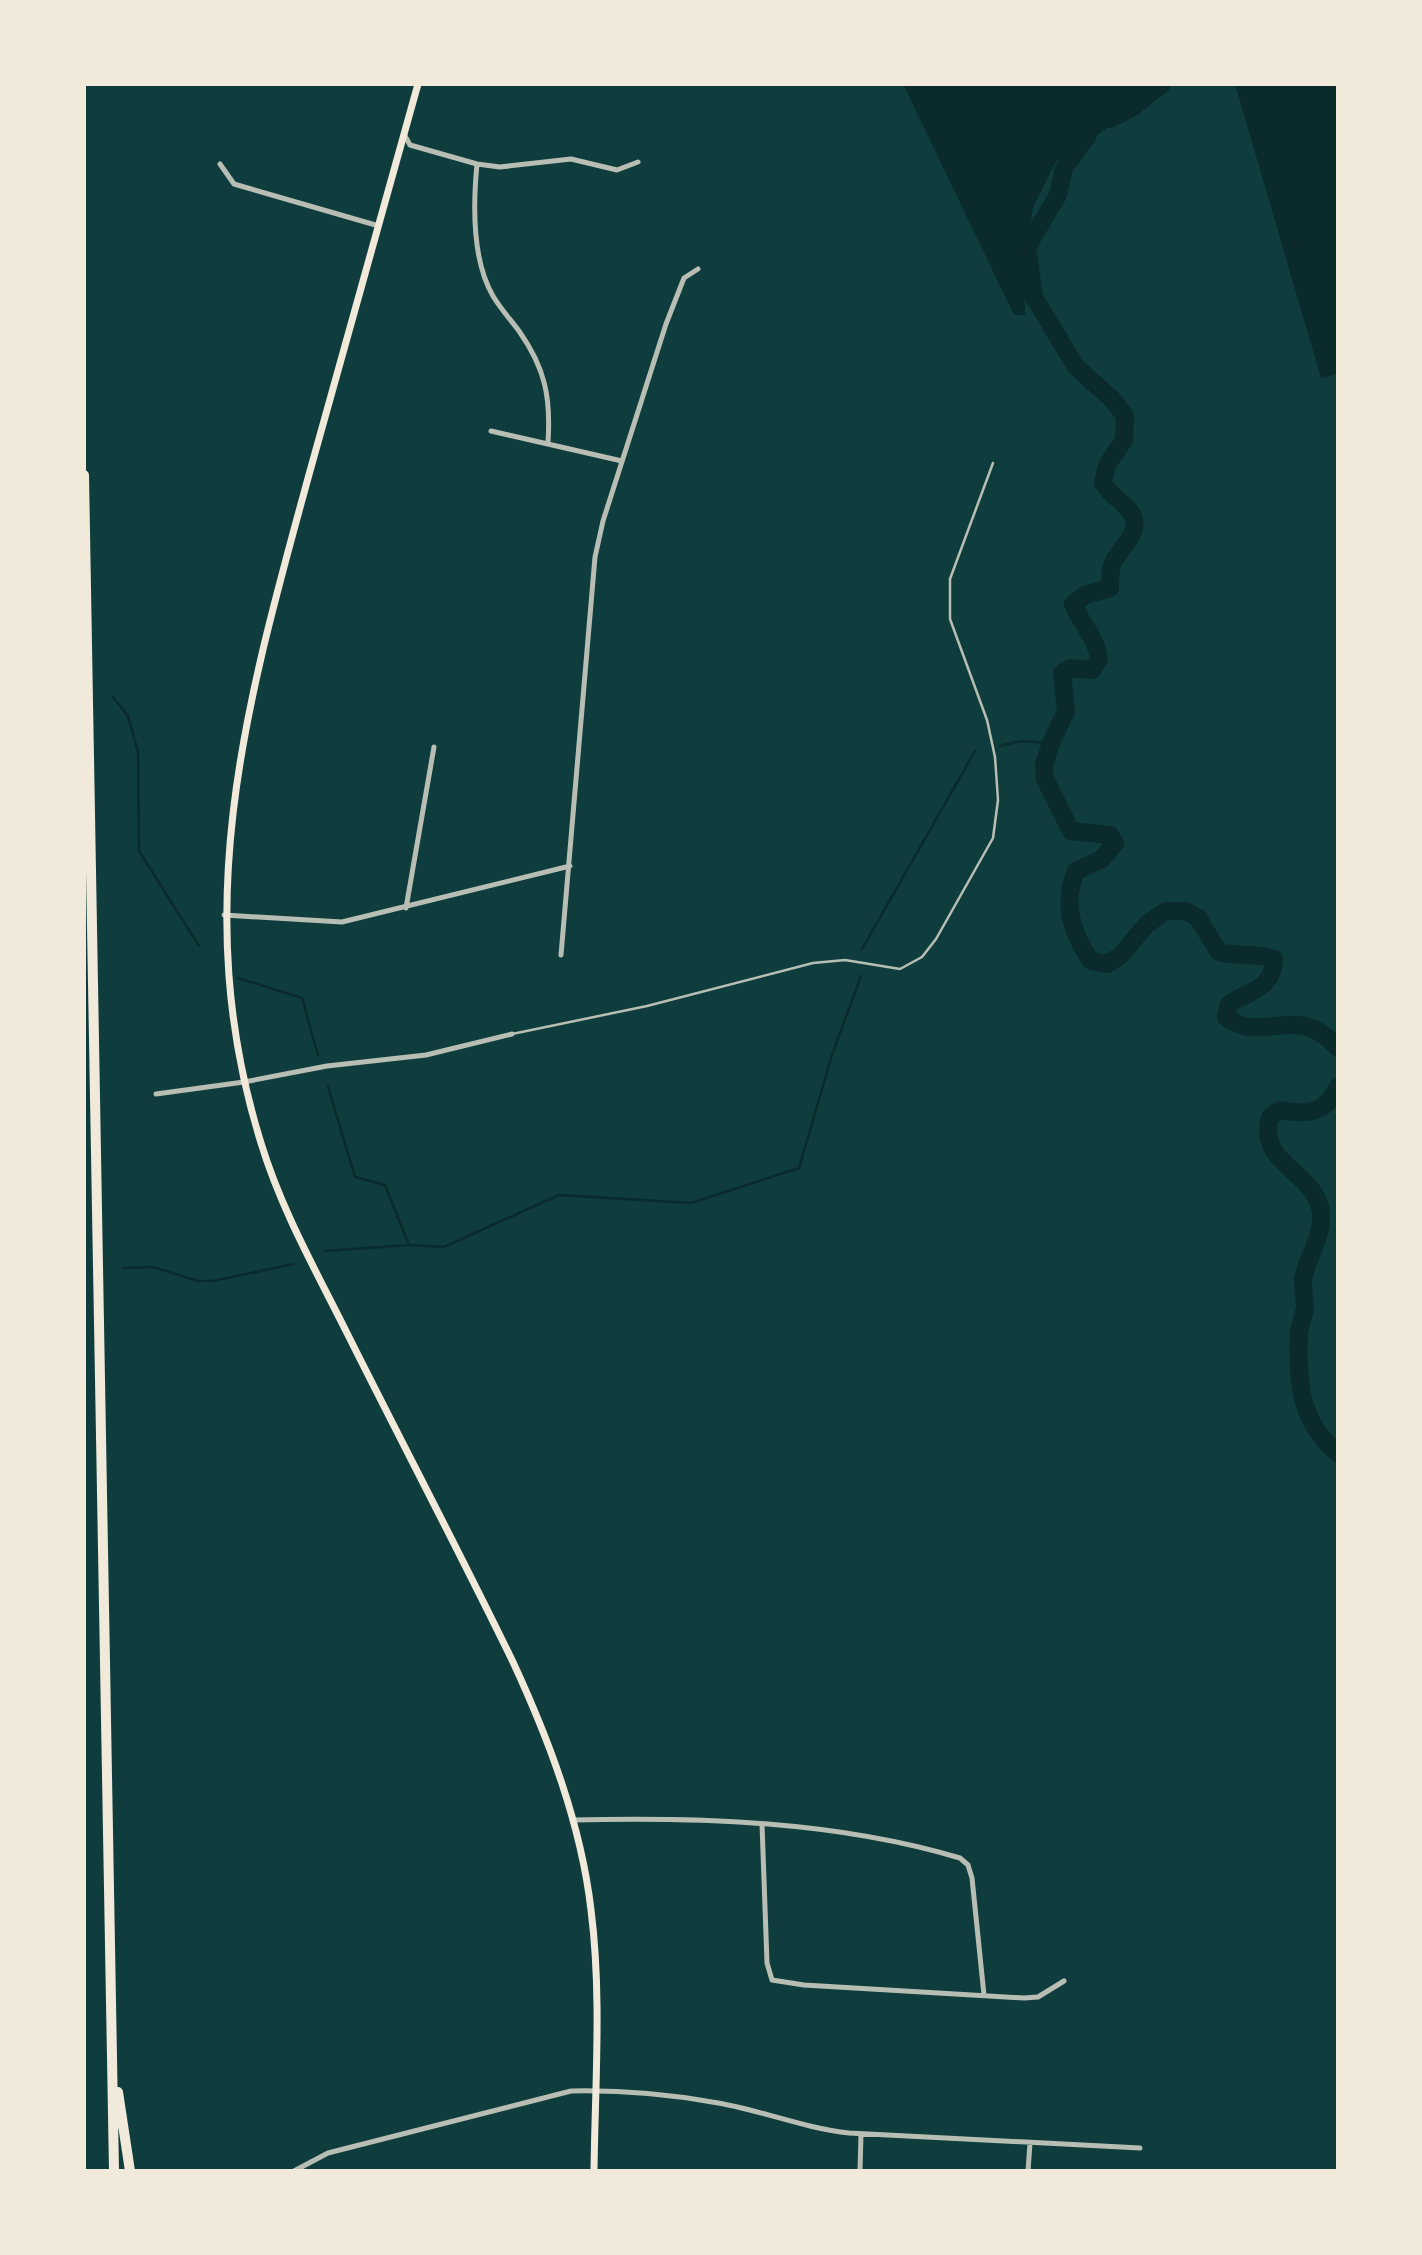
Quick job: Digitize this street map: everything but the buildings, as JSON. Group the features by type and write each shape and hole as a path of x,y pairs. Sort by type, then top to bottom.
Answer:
{"highway":[{"path":"84,475 114,2171"},
{"path":"113,2062 130,2171"}],"main road":[{"path":"418,84 277,590 253,691 233,799 224,915 230,1008 244,1082 262,1148 282,1198 518,1673 539,1719 572,1820 591,1908 596,1954 594,2171"}],"street":[{"path":"404,134 410,145 477,164 500,167 571,159 617,170 638,162"},
{"path":"220,164 233,184 379,226"},
{"path":"477,164 475,205 481,267 492,296 521,334 543,373 550,410 548,442"},
{"path":"561,955 595,557 622,461 680,289 684,278 698,269"},
{"path":"491,431 622,461"},
{"path":"405,908 433,747"},
{"path":"224,915 325,923 405,908 570,866"},
{"path":"156,1094 244,1082 327,1066 426,1055 512,1034"},
{"path":"572,1820 762,1824 810,1828 957,1857 968,1865 972,1878 984,1995"},
{"path":"762,1824 767,1963 774,1981 1038,1997 1065,1981"},
{"path":"294,2171 328,2153 557,2094 595,2090 712,2102 805,2127 862,2134 1140,2148"},
{"path":"860,2171 862,2134"},
{"path":"1028,2171 1030,2143"}],"lane":[{"path":"512,1034 646,1006 813,963 845,960 900,969 922,957 936,939 993,838 998,800 995,757 987,720 950,619 950,579 993,463"}],"water":[{"path":"903,84 1160,84 1080,150 1056,161 1033,207 1024,276 1025,315 1014,315"},
{"path":"1235,84 1338,84 1338,374 1321,378"}],"waterway":[{"path":"1110,119 1133,107 1162,84"},
{"path":"1088,135 1064,168 1058,195 1027,247 1034,297 1076,367 1112,399 1125,416 1124,440 1107,465 1103,483 1130,511 1134,519 1129,540 1112,565 1110,588 1085,595 1073,604 1092,637 1099,659 1092,670 1070,668 1062,673 1066,711 1044,765 1045,779 1071,831 1110,835 1115,843 1102,859 1076,871 1070,895 1074,929 1091,961 1107,964 1120,956 1147,924 1166,911 1186,911 1198,918 1219,952 1274,959 1270,977 1253,992 1229,1004 1226,1017 1240,1025 1254,1027 1308,1027 1322,1034 1338,1048"},
{"path":"1028,227 1036,230"},
{"path":"112,696 128,716 138,752 139,851 199,946"},
{"path":"1000,746 1021,741 1051,743"},
{"path":"862,949 975,751"},
{"path":"328,1087 355,1177 385,1185 409,1245 444,1247 559,1195 691,1203 799,1168 832,1055 861,976"},
{"path":"238,978 302,998 318,1055"},
{"path":"1338,1087 1328,1103 1314,1111 1280,1110 1270,1117 1268,1134 1272,1147 1280,1158 1310,1188 1321,1214 1317,1240 1303,1280 1305,1307 1299,1333 1300,1384 1308,1414 1315,1428 1338,1454"},
{"path":"325,1251 409,1245"},
{"path":"124,1268 153,1267 198,1281 213,1281 294,1264"}]}
